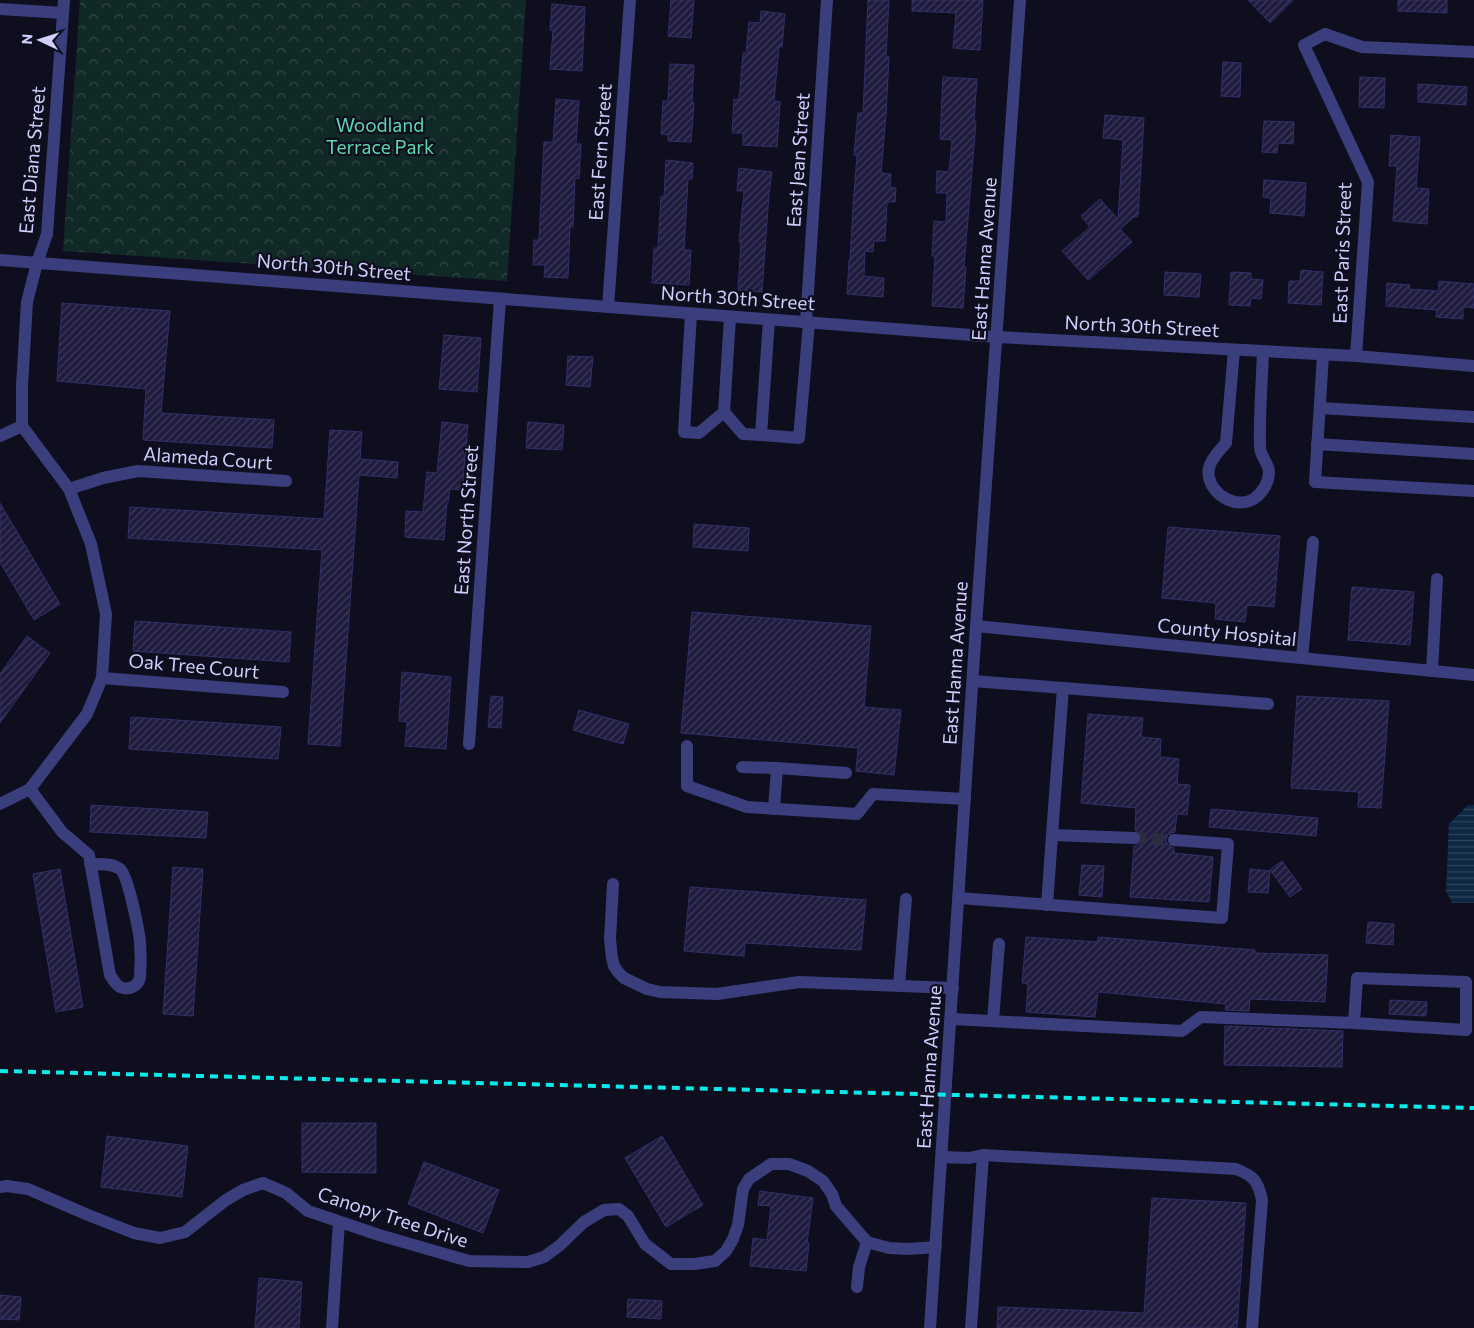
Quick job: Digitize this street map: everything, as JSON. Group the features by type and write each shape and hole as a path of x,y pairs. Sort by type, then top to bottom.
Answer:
{"street":[{"name":"East Diana Street","path":"22,426 22,386 27,302 47,234 64,0"},
{"name":"East Fern Street","path":"608,308 630,0"},
{"name":"East Jean Street","path":"761,435 799,438 827,0"},
{"name":"East Hanna Avenue","path":"930,1328 976,626 1020,0"},
{"path":"0,9 63,13"},
{"name":"East Paris Street","path":"1356,356 1368,182 1304,45 1325,34 1362,47 1474,52"},
{"name":"North 30th Street","path":"0,260 997,337 1356,356 1474,366"},
{"name":"East North Street","path":"469,744 500,299"},
{"path":"691,314 684,432 699,433 724,412"},
{"path":"730,317 724,412 743,434 761,435 769,320"},
{"path":"1234,350 1226,443 1209,467 1210,484 1222,497 1237,503 1254,499 1266,487 1269,471 1260,450 1264,351"},
{"path":"1324,355 1315,482 1474,491"},
{"path":"1320,408 1474,417"},
{"path":"0,436 22,426 69,489 91,544 106,614 102,678 87,714 30,789 0,804"},
{"path":"1318,444 1474,454"},
{"name":"Alameda Court","path":"69,489 104,478 138,471 286,481"},
{"path":"1302,658 1312,542"},
{"path":"1432,671 1437,579"},
{"name":"County Hospital","path":"976,626 1474,676"},
{"name":"Oak Tree Court","path":"102,678 284,692"},
{"path":"973,681 1268,704"},
{"path":"1047,905 1063,688"},
{"path":"687,746 687,786 748,807 857,814 873,794 965,799"},
{"path":"742,767 846,773"},
{"path":"774,809 777,768"},
{"path":"30,789 62,832 89,855 90,864 110,975 114,982 126,989 135,986 140,980 140,942 127,881 122,870 115,866 90,864"},
{"path":"1052,835 1134,838"},
{"path":"959,898 1222,918 1228,844 1174,840"},
{"path":"613,884 610,940 614,966 624,978 647,989 660,992 717,994 799,982 953,988"},
{"path":"899,985 906,899"},
{"path":"993,1021 999,944"},
{"path":"951,1019 1182,1031 1201,1017 1354,1023 1466,1030 1466,982 1357,978 1354,1023"},
{"path":"971,1328 983,1155"},
{"path":"942,1158 969,1158 983,1155 1236,1168 1251,1175 1259,1187 1262,1200 1252,1328"},
{"name":"Canopy Tree Drive","path":"0,1187 28,1189 134,1233 160,1238 185,1232 226,1200 243,1190 263,1183 286,1193 308,1211 339,1222 462,1259 490,1262 528,1262 544,1257 559,1246 584,1222 604,1210 619,1209 628,1216 644,1244 671,1264 694,1264 715,1261 726,1251 738,1225 743,1189 749,1179 771,1164 789,1164 808,1170 823,1181 832,1194 836,1206 867,1242"},
{"path":"332,1328 339,1222"},
{"path":"857,1287 859,1267 867,1242 889,1248 936,1247"}],"green space":[{"name":"Woodland Terrace Park","path":"80,0 526,0 507,281 63,251"}],"water":[{"path":"1468,805 1474,805 1474,903 1452,903 1446,891 1449,824"}],"building":[{"path":"671,0 694,0 691,38 668,36"},
{"path":"868,0 889,0 886,56 889,57 881,173 891,174 890,187 896,188 895,202 887,202 885,241 874,241 873,252 865,251 864,276 884,278 883,297 847,294 857,155 854,155 858,113 863,113"},
{"path":"912,0 983,0 980,50 953,48 956,13 912,11"},
{"path":"1248,0 1293,0 1270,23"},
{"path":"1398,0 1447,0 1447,13 1398,11"},
{"path":"552,4 585,7 582,71 550,69 553,30 550,30"},
{"path":"761,11 785,14 782,47 779,47 774,101 780,102 777,147 743,145 743,133 732,133 734,99 739,100 743,53 746,53 749,22 760,23"},
{"path":"1223,62 1241,63 1240,97 1221,96"},
{"path":"670,64 694,65 691,142 668,141 668,135 661,134 663,101 668,101"},
{"path":"943,77 977,79 974,121 976,121 964,267 966,267 963,308 932,306 935,256 932,256 934,221 946,222 947,193 936,193 937,171 949,172 952,140 940,139"},
{"path":"1360,77 1385,78 1384,108 1359,107"},
{"path":"1418,84 1467,87 1466,105 1418,102"},
{"path":"556,99 579,101 576,144 581,144 579,179 575,178 573,227 570,227 568,278 544,277 545,265 533,265 534,240 539,240 544,142 553,142"},
{"path":"1105,115 1144,118 1138,216 1134,217 1120,229 1132,242 1088,280 1062,251 1090,227 1081,216 1100,199 1118,219 1123,140 1103,138"},
{"path":"1264,121 1294,122 1293,144 1278,143 1277,153 1262,152"},
{"path":"1391,135 1420,137 1416,188 1429,189 1427,224 1393,221 1397,166 1389,166"},
{"path":"666,160 693,163 692,179 688,179 684,250 691,250 689,285 652,283 654,248 658,248 661,196 664,197"},
{"path":"739,168 772,172 762,292 738,290 741,243 739,242 744,191 737,191"},
{"path":"1264,180 1306,183 1304,216 1270,213 1271,198 1263,197"},
{"path":"1301,270 1323,272 1321,305 1288,303 1289,281 1300,281"},
{"path":"1165,272 1201,274 1199,297 1164,295"},
{"path":"1231,272 1251,273 1251,279 1263,280 1261,299 1251,298 1250,306 1229,305"},
{"path":"1439,281 1474,284 1474,308 1463,307 1463,319 1436,317 1437,310 1386,306 1387,283 1410,285 1409,289 1438,291"},
{"path":"62,303 170,311 161,413 274,420 272,448 143,440 146,389 57,381"},
{"path":"444,335 481,338 477,392 439,389"},
{"path":"568,356 593,357 590,387 566,385"},
{"path":"442,422 468,425 462,490 450,489 444,540 405,537 406,511 423,512 427,472 437,473"},
{"path":"528,422 564,425 562,450 526,448"},
{"path":"330,430 362,432 360,459 398,462 397,478 359,475 340,746 308,744 322,550 128,538 130,507 324,519"},
{"path":"0,503 60,604 34,620 0,562"},
{"path":"694,524 749,528 748,551 693,547"},
{"path":"1168,527 1280,536 1274,607 1247,605 1245,622 1215,619 1216,603 1162,598"},
{"path":"1352,587 1414,592 1410,645 1348,640"},
{"path":"692,612 871,626 864,707 901,710 894,775 856,771 858,748 681,733"},
{"path":"135,621 291,632 289,662 133,651"},
{"path":"27,636 50,653 0,723 0,674"},
{"path":"402,672 451,677 446,749 405,746 407,722 399,721"},
{"path":"491,696 503,697 501,728 488,727"},
{"path":"1297,696 1389,701 1381,808 1358,807 1359,792 1291,788"},
{"path":"579,710 629,724 623,744 573,730"},
{"path":"1088,714 1143,718 1141,737 1161,739 1160,757 1179,759 1177,784 1190,785 1187,815 1177,814 1175,832 1168,835 1166,839 1169,846 1174,848 1174,853 1213,857 1209,902 1130,897 1134,846 1138,845 1142,839 1141,834 1135,830 1136,808 1081,803"},
{"path":"131,717 281,727 278,759 129,749"},
{"path":"91,805 208,812 206,838 90,832"},
{"path":"1211,809 1318,818 1316,836 1209,827"},
{"path":"1282,861 1302,889 1290,897 1270,870"},
{"path":"1082,865 1104,866 1102,897 1079,895"},
{"path":"173,867 203,869 193,1016 163,1014"},
{"path":"60,869 83,1007 56,1012 33,874"},
{"path":"1250,869 1270,871 1268,893 1248,892"},
{"path":"690,887 866,900 861,950 745,943 744,956 684,951"},
{"path":"1368,922 1394,924 1393,945 1366,943"},
{"path":"1026,937 1097,942 1098,937 1255,950 1255,953 1328,955 1325,1002 1250,999 1249,1011 1225,1010 1226,1004 1098,992 1095,1017 1026,1012 1028,984 1022,983"},
{"path":"1390,1000 1427,1002 1426,1016 1389,1014"},
{"path":"1225,1026 1343,1031 1342,1067 1224,1065"},
{"path":"302,1123 376,1123 376,1173 302,1172"},
{"path":"107,1136 188,1146 182,1197 101,1187"},
{"path":"662,1136 703,1205 666,1227 625,1158"},
{"path":"424,1162 499,1190 483,1233 408,1204"},
{"path":"760,1191 813,1198 807,1243 809,1243 806,1271 750,1266 753,1238 767,1240 771,1206 758,1205"},
{"path":"1152,1198 1246,1203 1237,1328 997,1328 998,1307 1144,1313"},
{"path":"259,1278 302,1282 299,1328 255,1328"},
{"path":"0,1295 21,1297 19,1320 0,1319"},
{"path":"628,1299 662,1301 661,1319 627,1317"}],"tunnel":[{"path":"1134,838 1174,840"}],"railway":[{"path":"0,1071 1474,1108"}]}
